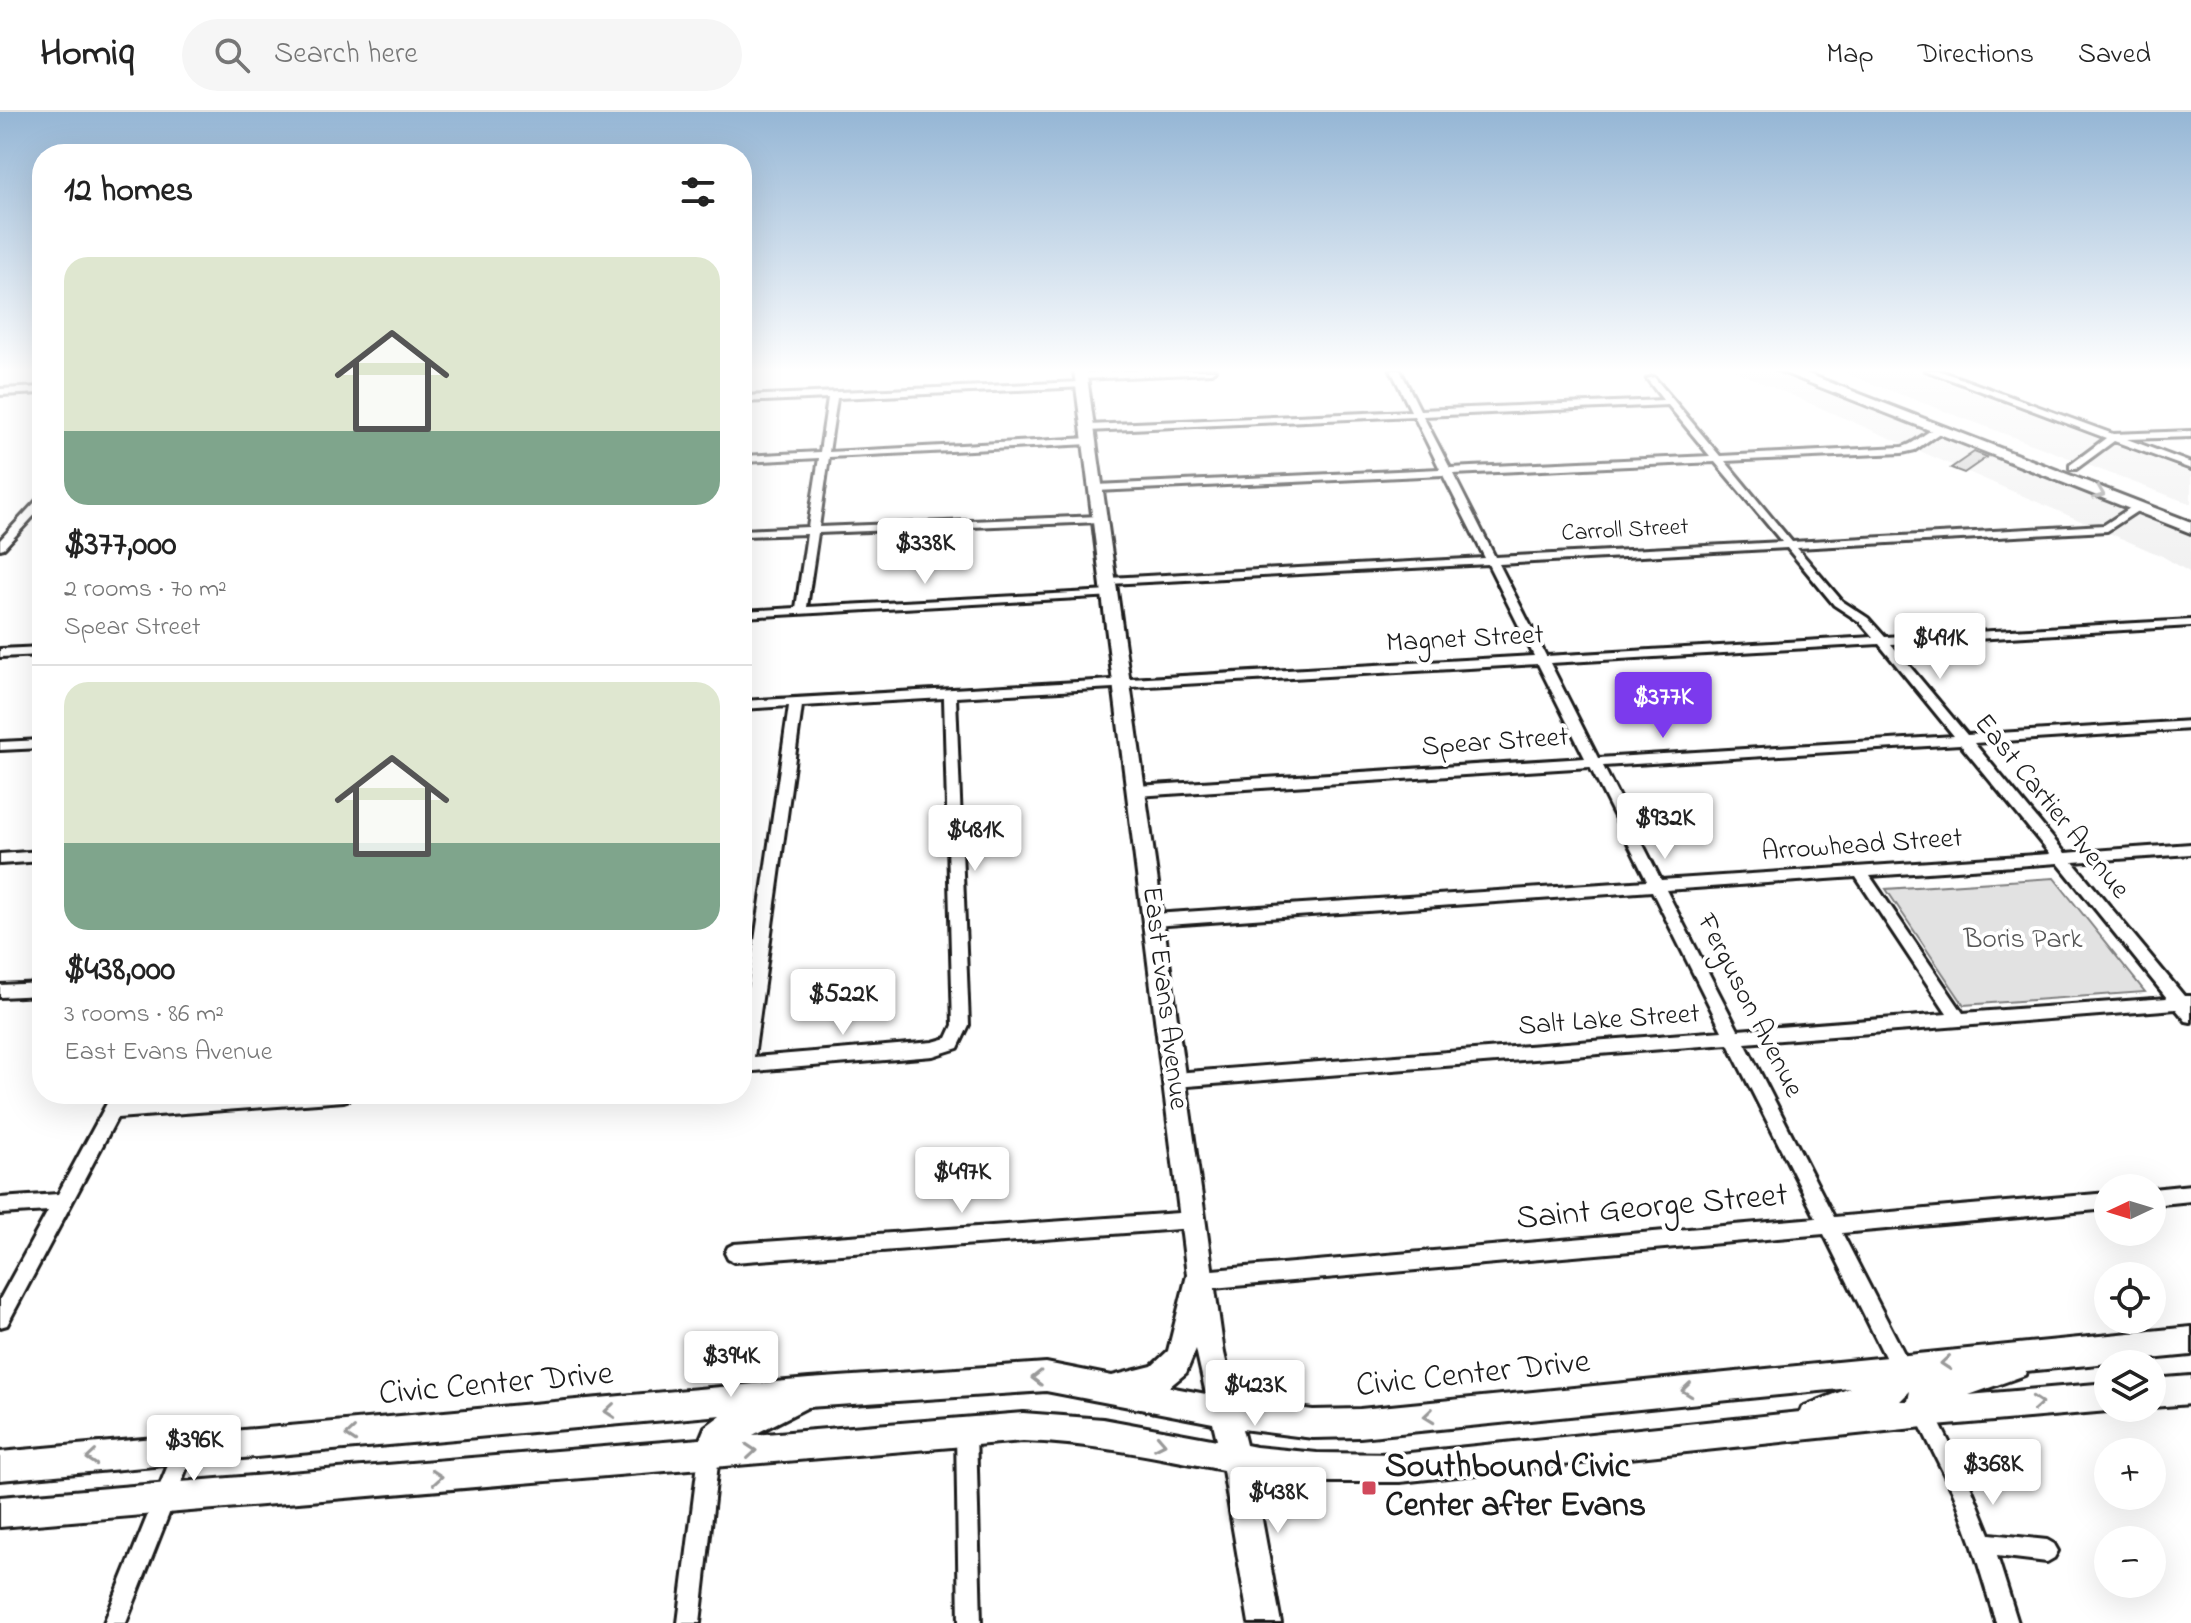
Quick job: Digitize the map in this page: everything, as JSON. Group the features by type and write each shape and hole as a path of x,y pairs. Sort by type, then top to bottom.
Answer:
{"main road":[{"name":"East Evans Avenue","path":"1090,441 1210,1353 1246,1504 1265,1623"},
{"path":"1986,441 2137,508 2191,528"},
{"path":"1991,441 2055,468 2073,467 2191,515"},
{"path":"2137,508 2153,505 2191,515"},
{"path":"1092,1386 1148,1382 1172,1371 1181,1355 1200,1272"},
{"name":"Civic Center Drive","path":"0,1466 809,1393 1046,1377 1268,1420 1313,1424 1360,1423 2191,1341"},
{"path":"1924,1413 1921,1398 1925,1390 1953,1387 2045,1354"},
{"path":"1786,1428 1864,1397 1888,1394 1903,1378 1901,1368"},
{"path":"2166,1392 2191,1390"},
{"path":"709,1455 715,1437 728,1426 748,1423 809,1393"},
{"path":"0,1512 709,1455 966,1431 1067,1427 1235,1458 1339,1471 1400,1468 2094,1398"}],"street":[{"path":"801,610 827,441"},
{"path":"752,459 1016,441"},
{"name":"Ferguson Avenue","path":"1430,441 1901,1368"},
{"name":"East Cartier Avenue","path":"1702,441 1838,603 1864,620 1882,640 2187,1007"},
{"path":"1096,488 1902,450 1923,441"},
{"path":"2073,467 2109,441"},
{"path":"2123,441 2191,466"},
{"name":"Carroll Street","path":"752,613 1491,560 2107,528 2137,508"},
{"path":"0,546 32,512"},
{"path":"752,533 1100,519"},
{"name":"Magnet Street","path":"752,704 2191,623"},
{"path":"0,653 32,651"},
{"path":"752,1064 933,1049 952,1043 961,1025 950,694"},
{"path":"752,1009 796,702"},
{"name":"Spear Street","path":"1137,791 2191,725"},
{"path":"0,746 32,744"},
{"name":"Arrowhead Street","path":"1154,920 2191,849"},
{"path":"0,859 32,857"},
{"path":"1860,872 1959,1020"},
{"path":"0,991 32,989"},
{"name":"Salt Lake Street","path":"1175,1080 1959,1020 2187,1007"},
{"path":"0,1318 115,1104"},
{"path":"111,1111 201,1104"},
{"path":"2166,1196 2191,1193"},
{"path":"0,1206 62,1202"},
{"name":"Saint George Street","path":"1200,1272 2094,1202"},
{"path":"734,1253 1193,1220"},
{"path":"1924,1413 1962,1489 2007,1623"},
{"path":"966,1431 970,1623"},
{"path":"115,1623 184,1450"},
{"path":"689,1623 709,1455"},
{"path":"1983,1544 2047,1551"}],"shaded area":[{"path":"1896,441 1953,441 2191,533 2191,573 2162,556"},
{"path":"2023,441 2103,441 2191,473 2191,504"}],"green space":[{"name":"Boris Park","path":"2054,878 2145,992 1964,1005 1886,889"}],"building":[{"path":"1974,452 1987,457 1964,473 1951,468"}],"place":[{"name":"Southbound Civic Center after Evans","path":"1369,1488"}]}
